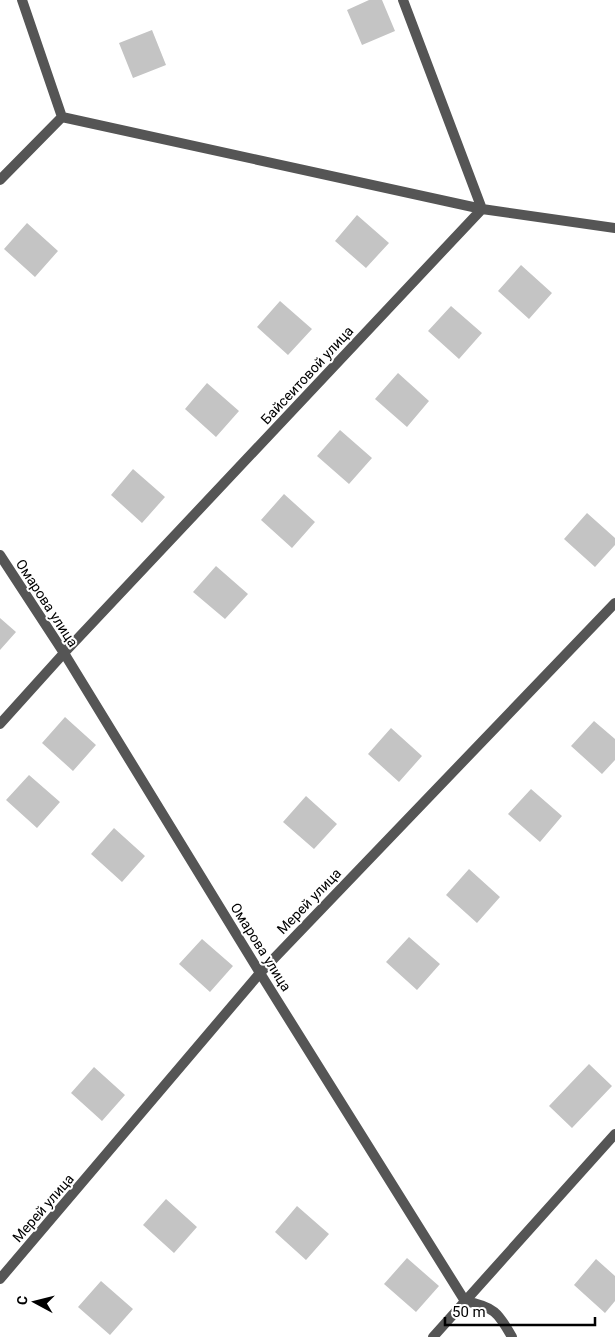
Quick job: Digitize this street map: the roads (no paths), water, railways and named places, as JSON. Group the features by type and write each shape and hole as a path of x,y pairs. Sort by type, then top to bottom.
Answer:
{"street":[{"path":"22,0 62,117"},
{"path":"403,0 482,209"},
{"path":"0,180 62,117"},
{"path":"62,117 482,209 615,228"},
{"name":"Байсеитовой улица","path":"0,724 64,652 482,209"},
{"name":"Омарова улица","path":"0,555 64,652 260,973 466,1301"},
{"name":"Мерей улица","path":"0,1279 260,973 615,603"},
{"path":"434,1337 615,1134"},
{"path":"466,1301 480,1304 499,1315 512,1337"}]}
